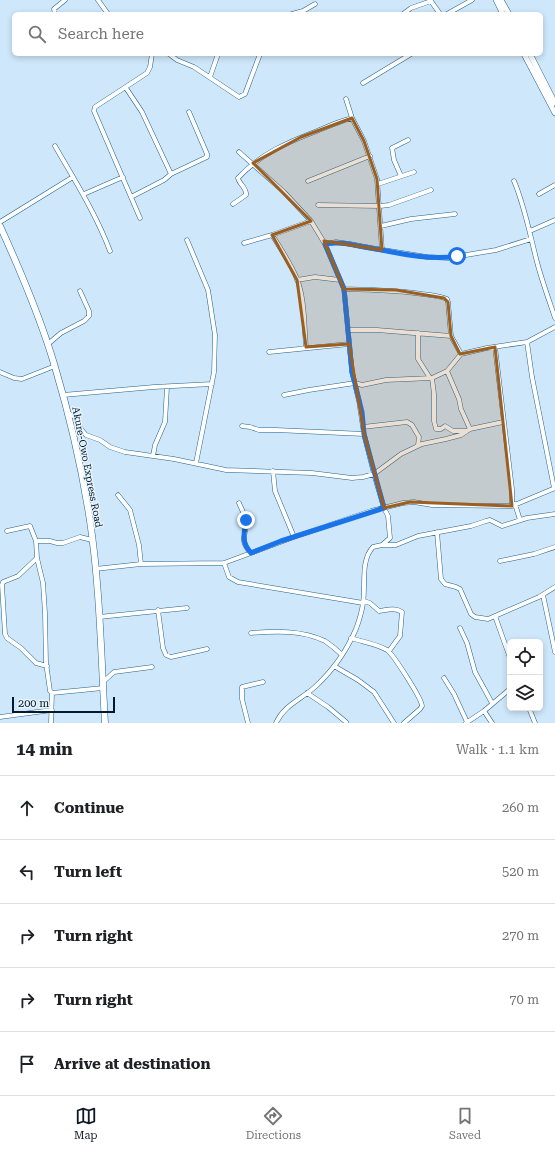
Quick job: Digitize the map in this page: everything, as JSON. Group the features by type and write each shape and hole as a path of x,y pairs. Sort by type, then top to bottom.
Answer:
{"highway":[{"name":"Akure-Owo Express Road","path":"0,226 18,265 48,344 68,413 90,521 99,617 105,723"}],"main road":[{"path":"496,0 502,12"},
{"path":"501,0 508,12"},
{"path":"525,56 555,113"},
{"path":"531,56 555,103"}],"street":[{"path":"55,12 54,9 65,0"},
{"path":"98,0 107,12"},
{"path":"451,12 472,0"},
{"path":"406,12 411,8 431,1 439,12"},
{"path":"299,12 315,4"},
{"path":"140,218 94,111 95,107 144,75 149,70 152,56"},
{"path":"172,56 177,60 194,67 237,96 241,97 245,94 259,56"},
{"path":"210,77 217,56"},
{"path":"363,83 408,56"},
{"path":"126,88 142,112 171,174"},
{"path":"346,99 352,118 370,156 378,184 382,250"},
{"path":"131,197 164,180 171,174 207,157 189,112"},
{"path":"233,204 246,195 245,189 238,178 253,163 268,152 352,118"},
{"path":"401,176 394,160 392,148 408,140"},
{"path":"55,146 84,194 110,252"},
{"path":"240,152 294,202 311,221 325,244 344,289 352,372 362,412 364,434 374,474 384,508 388,516 390,536 382,545"},
{"path":"308,181 370,156"},
{"path":"378,184 414,172"},
{"path":"0,222 73,177"},
{"path":"84,194 123,177"},
{"path":"514,181 518,190 537,262 555,318"},
{"path":"539,194 555,185"},
{"path":"318,206 389,205 431,190"},
{"path":"381,226 411,219 455,214"},
{"path":"530,231 555,220"},
{"path":"244,243 311,221"},
{"path":"272,235 286,257 297,280 303,309 306,347"},
{"path":"325,244 336,242 427,257 448,258 496,250 532,239"},
{"path":"187,240 203,277 210,302 215,335 214,372 196,463"},
{"path":"297,280 315,277 340,280"},
{"path":"344,289 396,290 427,294 447,299 451,336 460,354"},
{"path":"48,344 61,333 84,321 89,316 89,310 80,291"},
{"path":"284,395 355,383 362,385 386,380 431,378 447,371 460,354 527,342 555,327"},
{"path":"348,330 451,336"},
{"path":"418,333 418,359 421,366 431,378 434,394 434,421 436,429 442,429 445,426 453,431 469,430 503,422"},
{"path":"95,569 141,564 224,563 294,537 403,503 414,502 432,505 514,505 555,488 532,377 527,342"},
{"path":"269,352 306,347 349,344"},
{"path":"495,347 514,505 520,520"},
{"path":"0,372 14,378 22,379 55,366"},
{"path":"447,371 459,399 460,409 469,430"},
{"path":"63,395 212,384"},
{"path":"153,456 155,445 165,422 167,387"},
{"path":"68,413 77,418 81,429 86,435 100,440 110,447 125,452 196,463 226,470 273,470 352,478 374,474 397,457 418,445 459,436 469,430"},
{"path":"363,427 407,422 412,425 417,433 419,438 418,445"},
{"path":"242,426 259,430 364,434"},
{"path":"273,470 275,491 294,537"},
{"path":"118,494 130,510 139,546 141,564"},
{"path":"238,503 246,520 244,533 245,547 251,553"},
{"path":"276,723 282,713 289,706 316,686 334,666 351,638 356,629 363,602 367,556 374,547 382,545 396,545 418,536 471,526 490,520 502,526 541,515 555,514"},
{"path":"7,531 28,526 36,541 37,558 43,583 47,666 50,691 52,694 51,723"},
{"path":"437,532 441,578 449,586 456,587 460,590 468,609 475,617 488,619 543,595 555,587"},
{"path":"36,541 63,543 80,537 92,540"},
{"path":"500,561 534,554 555,547"},
{"path":"37,558 18,576 3,582 5,634 7,638 21,648 36,663 47,666"},
{"path":"224,563 229,577 238,582 370,603 379,611 389,609 400,610 402,612 400,636 389,651"},
{"path":"543,595 555,652"},
{"path":"99,617 187,608"},
{"path":"158,610 163,648 166,655 171,657 207,649"},
{"path":"495,616 507,650"},
{"path":"549,626 555,626"},
{"path":"460,628 475,672 492,703"},
{"path":"251,633 274,632 298,634 326,642 342,654"},
{"path":"351,638 389,651 407,678 422,703 420,709 404,723"},
{"path":"334,666 358,680 374,692 394,723"},
{"path":"52,694 103,685 114,672 152,667"},
{"path":"444,678 466,722 507,691"},
{"path":"248,723 242,699 242,687 263,682"},
{"path":"307,693 328,707 346,722"},
{"path":"0,717 52,710"},
{"path":"484,710 492,723"},
{"path":"530,711 535,723"}],"highlighted area":[{"path":"352,118 364,141 377,179 382,250 324,241 344,289 396,290 444,298 448,302 451,336 460,354 495,347 512,506 410,502 384,508 364,434 349,344 306,347 297,280 272,235 311,221 253,163 301,137"}],"route":[{"path":"246,520 244,542 245,547 251,553 281,541 384,508 364,434 362,412 352,372 344,289 325,244 336,242 437,258 457,256"}]}
